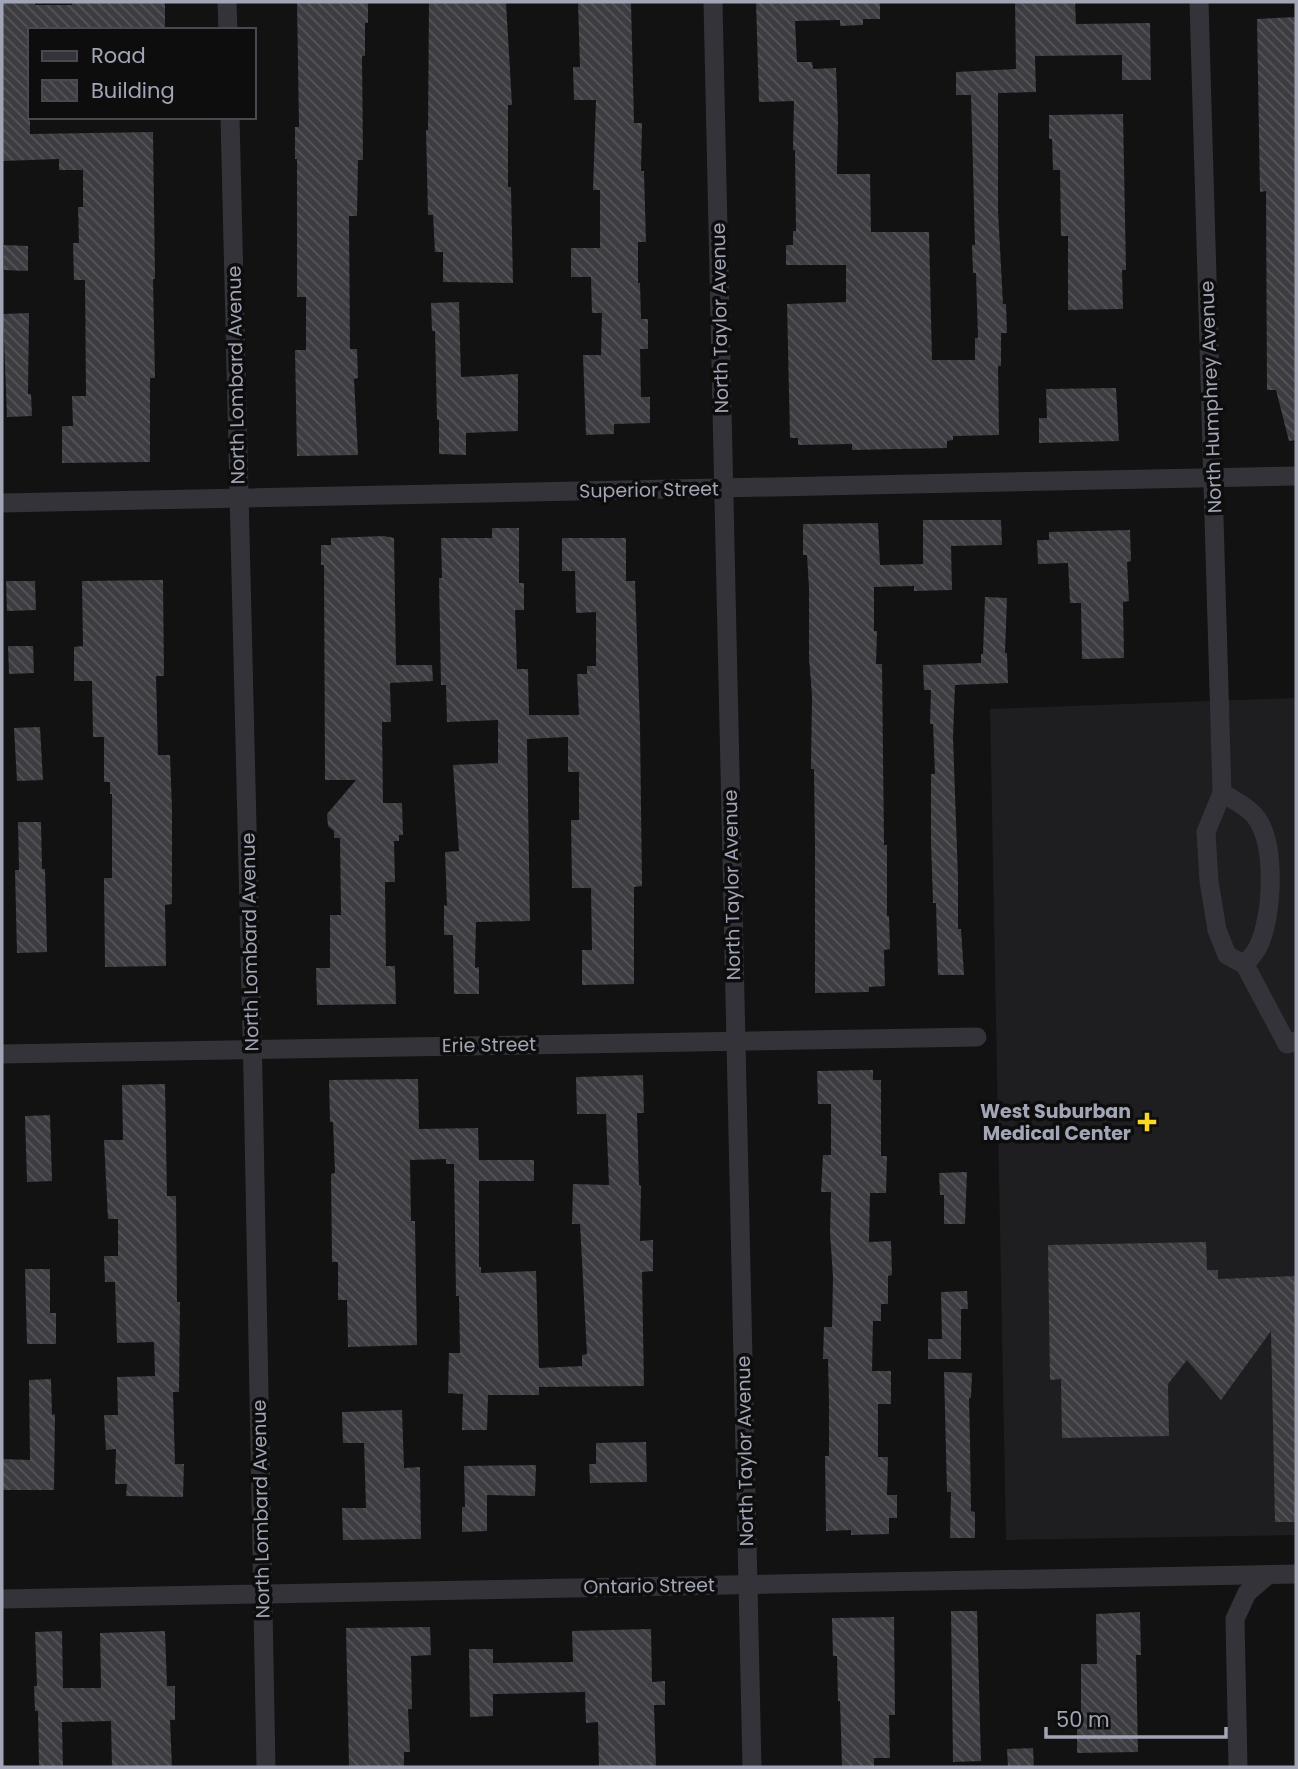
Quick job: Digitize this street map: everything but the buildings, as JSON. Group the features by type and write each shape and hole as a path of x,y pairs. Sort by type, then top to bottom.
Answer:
{"street":[{"path":"227,2 228,28"},
{"name":"North Taylor Avenue","path":"713,2 752,1767"},
{"name":"North Humphrey Avenue","path":"1199,2 1222,793 1206,832 1209,881 1217,930 1227,955 1245,965 1292,1042"},
{"name":"North Lombard Avenue","path":"230,119 266,1767"},
{"name":"Superior Street","path":"2,503 1296,476"},
{"path":"1222,793 1254,815 1268,841 1270,893 1265,925 1258,947 1245,965"},
{"name":"Erie Street","path":"2,1054 977,1037"},
{"name":"Ontario Street","path":"2,1599 1296,1574"},
{"path":"1238,1767 1235,1619 1247,1593 1268,1575"}],"shaded area":[{"name":"West Suburban Medical Center","path":"1296,698 1296,1535 1006,1540 990,709"}],"place":[{"name":"West Suburban Medical Center","path":"1147,1122"}]}
